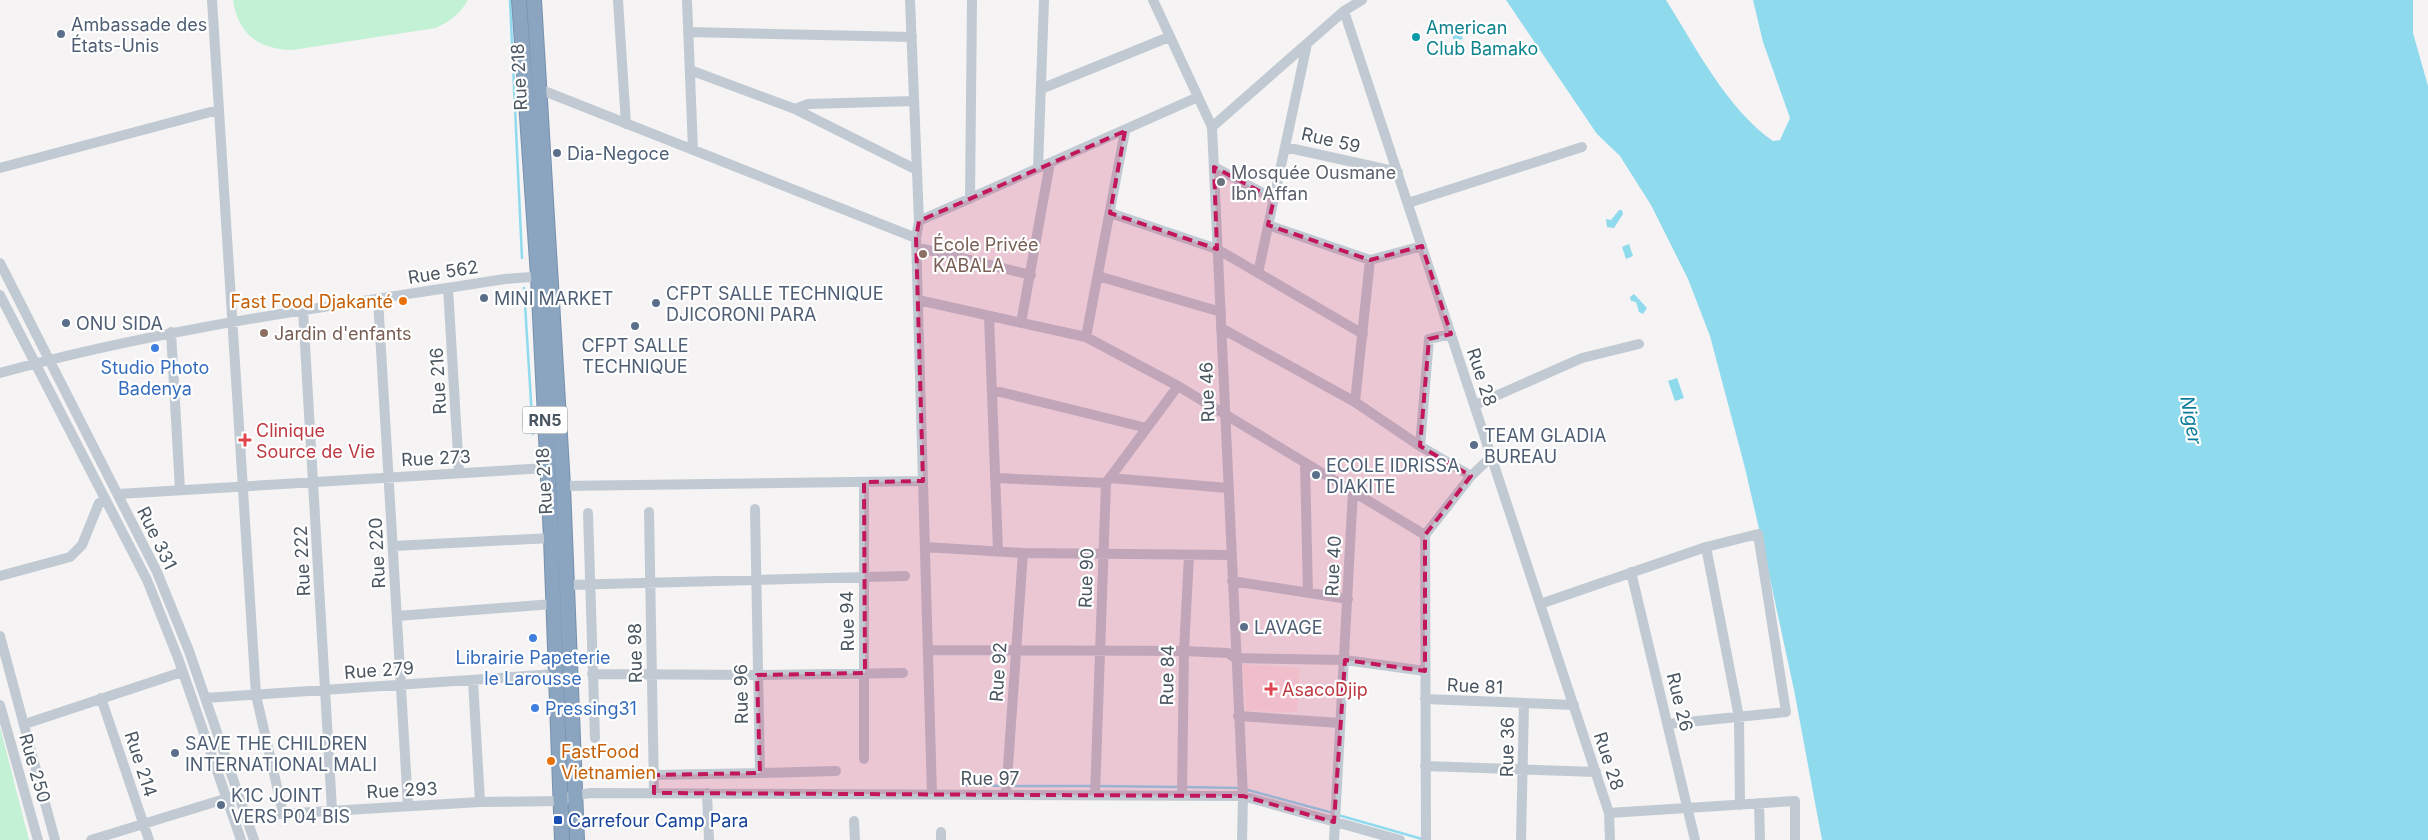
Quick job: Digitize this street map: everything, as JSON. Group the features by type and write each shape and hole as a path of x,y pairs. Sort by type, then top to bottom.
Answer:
{"highway":[{"name":"Rue 218","path":"519,0 563,486 577,840"},
{"name":"Rue 218","path":"534,0 545,276 547,468 562,840"}],"street":[{"path":"212,0 218,110 234,321 256,695 283,813"},
{"path":"618,0 626,124"},
{"path":"687,0 693,150"},
{"path":"910,0 919,221 916,243 932,794"},
{"path":"970,199 972,0"},
{"path":"1038,168 1044,0"},
{"name":"Rue 46","path":"1153,0 1212,127 1235,658 1243,796 1242,840"},
{"path":"1212,127 1344,11 1362,0"},
{"name":"Rue 28","path":"1344,11 1596,772 1609,813 1610,840"},
{"path":"688,32 912,37"},
{"path":"1041,89 1169,37"},
{"path":"1258,273 1307,44"},
{"path":"690,70 795,109 917,170"},
{"path":"539,90 693,150 916,243 1031,274"},
{"path":"919,221 1198,97"},
{"path":"795,109 808,104 914,101"},
{"path":"0,168 218,110"},
{"path":"1086,337 1125,131"},
{"name":"Rue 59","path":"1285,147 1398,172"},
{"path":"1408,203 1582,147"},
{"path":"1021,323 1050,163"},
{"path":"1214,166 1274,199"},
{"path":"1110,213 1218,249 1363,334"},
{"path":"1268,225 1370,260 1422,246"},
{"path":"1355,402 1370,260"},
{"name":"Rue 331","path":"0,263 157,572 205,698 254,840"},
{"name":"Rue 562","path":"0,373 49,359 171,332 448,288 545,276"},
{"path":"1098,276 1221,312"},
{"name":"Rue 216","path":"448,288 459,472"},
{"name":"Rue 331","path":"0,296 147,580 182,672 241,840"},
{"name":"Rue 220","path":"378,299 408,806"},
{"path":"918,300 1086,337 1178,386 1425,535"},
{"name":"Rue 222","path":"303,310 332,810"},
{"path":"990,316 998,551"},
{"path":"1221,328 1355,402 1420,446 1470,476"},
{"path":"171,332 180,490"},
{"path":"1420,446 1429,340 1451,334"},
{"path":"1475,405 1582,358 1639,344"},
{"path":"1108,480 1178,386"},
{"path":"992,390 1146,428"},
{"path":"1425,837 1425,535 1470,476 1492,456"},
{"path":"1305,462 1308,592"},
{"name":"Rue 273","path":"118,494 547,468"},
{"path":"995,478 1108,480 1228,488"},
{"name":"Rue 90","path":"1095,789 1103,554 1108,480"},
{"path":"563,486 923,481"},
{"name":"Rue 94","path":"864,482 864,759"},
{"name":"Rue 40","path":"1334,840 1353,491"},
{"path":"0,576 70,556 82,545 99,503 106,500"},
{"name":"Rue 96","path":"755,509 760,773"},
{"name":"Rue 98","path":"649,512 654,793"},
{"path":"588,513 595,738"},
{"path":"1540,604 1706,546 1758,534 1786,712 1668,724"},
{"path":"393,546 551,538"},
{"path":"1706,546 1739,717 1740,804"},
{"path":"925,547 1023,552 1231,555"},
{"name":"Rue 92","path":"1007,788 1023,552"},
{"name":"Rue 84","path":"1182,796 1184,651 1189,555"},
{"name":"Rue 26","path":"1631,572 1695,840"},
{"path":"567,585 905,576"},
{"path":"1232,581 1348,599"},
{"path":"397,616 553,604"},
{"path":"0,636 55,840"},
{"path":"928,650 1100,649 1184,651 1228,653 1235,658 1345,660 1425,671"},
{"path":"25,724 182,672"},
{"path":"592,674 757,675 864,672 903,673"},
{"name":"Rue 279","path":"205,698 556,674"},
{"path":"473,681 480,802"},
{"name":"Rue 214","path":"101,698 149,840"},
{"name":"Rue 81","path":"1425,699 1524,704"},
{"name":"Rue 36","path":"1522,840 1524,704 1574,705"},
{"name":"Rue 250","path":"0,705 38,840"},
{"path":"1238,716 1340,723"},
{"path":"1425,766 1596,772"},
{"path":"654,775 836,771"},
{"name":"Rue 97","path":"574,795 654,793 932,794 1007,788 1095,789 1182,796 1243,796 1400,840"},
{"path":"707,793 709,840"},
{"path":"90,840 143,826 239,795"},
{"path":"560,802 574,795"},
{"path":"1609,813 1795,801 1795,840"},
{"name":"Rue 293","path":"245,816 480,802 560,802"},
{"path":"1759,803 1760,840"},
{"path":"854,821 855,840"}],"highlighted area":[{"path":"1125,131 1110,213 1217,249 1214,167 1274,199 1268,225 1370,260 1422,246 1451,334 1429,339 1420,446 1471,476 1425,535 1425,671 1345,660 1334,822 1243,796 654,793 654,775 760,773 757,675 865,673 864,482 923,481 916,238 919,221"}],"shaded area":[{"name":"AsacoDjip","path":"1242,664 1300,668 1297,712 1246,711"}],"green space":[{"path":"233,0 468,0 454,17 436,28 292,50 269,47 252,37 240,22"},
{"path":"0,727 29,840 0,840"}],"water":[{"name":"Niger","path":"1506,0 1666,0 1713,76 1741,112 1756,128 1773,141 1780,140 1790,118 1763,42 1753,0 2413,0 2413,33 2428,86 2428,840 1822,840 1794,690 1763,546 1745,468 1710,336 1688,279 1651,205 1620,156 1597,134"},
{"path":"1457,23 1463,39 1454,41 1449,27"},
{"path":"1619,210 1622,210 1623,214 1614,228 1607,227 1606,219 1611,220"},
{"path":"1629,244 1633,256 1626,259 1622,247"},
{"path":"1634,294 1647,308 1643,314 1639,312 1636,302 1631,301 1630,297"},
{"path":"1677,378 1684,398 1675,401 1668,381"}],"waterway":[{"path":"510,0 522,258"},
{"path":"524,288 533,434"},
{"path":"963,785 1004,786"},
{"path":"1010,786 1092,786"},
{"path":"1097,786 1179,787"},
{"path":"1185,787 1239,788"},
{"path":"1244,789 1333,813"},
{"path":"1338,815 1422,839"}],"place":[{"name":"Ambassade des États-Unis","path":"61,34"},
{"name":"American Club Bamako","path":"1416,37"},
{"name":"Dia-Negoce","path":"557,153"},
{"name":"Mosquée Ousmane Ibn Affan","path":"1221,182"},
{"name":"École Privée KABALA","path":"923,254"},
{"name":"MINI MARKET","path":"484,298"},
{"name":"Fast Food Djakanté","path":"403,301"},
{"name":"CFPT SALLE TECHNIQUE DJICORONI PARA","path":"656,303"},
{"name":"ONU SIDA","path":"66,323"},
{"name":"CFPT SALLE TECHNIQUE","path":"635,326"},
{"name":"Jardin d'enfants","path":"264,333"},
{"name":"Studio Photo Badenya","path":"155,348"},
{"name":"Clinique Source de Vie","path":"245,440"},
{"name":"TEAM GLADIA BUREAU","path":"1474,445"},
{"name":"ECOLE IDRISSA DIAKITE","path":"1316,475"},
{"name":"LAVAGE","path":"1244,627"},
{"name":"Librairie Papeterie le Larousse","path":"533,638"},
{"name":"AsacoDjip","path":"1271,689"},
{"name":"Pressing31","path":"535,708"},
{"name":"SAVE THE CHILDREN INTERNATIONAL MALI","path":"175,753"},
{"name":"FastFood Vietnamien","path":"551,761"},
{"name":"K1C JOINT VERS P04 BIS","path":"221,805"},
{"name":"Carrefour Camp Para","path":"558,820"}]}
